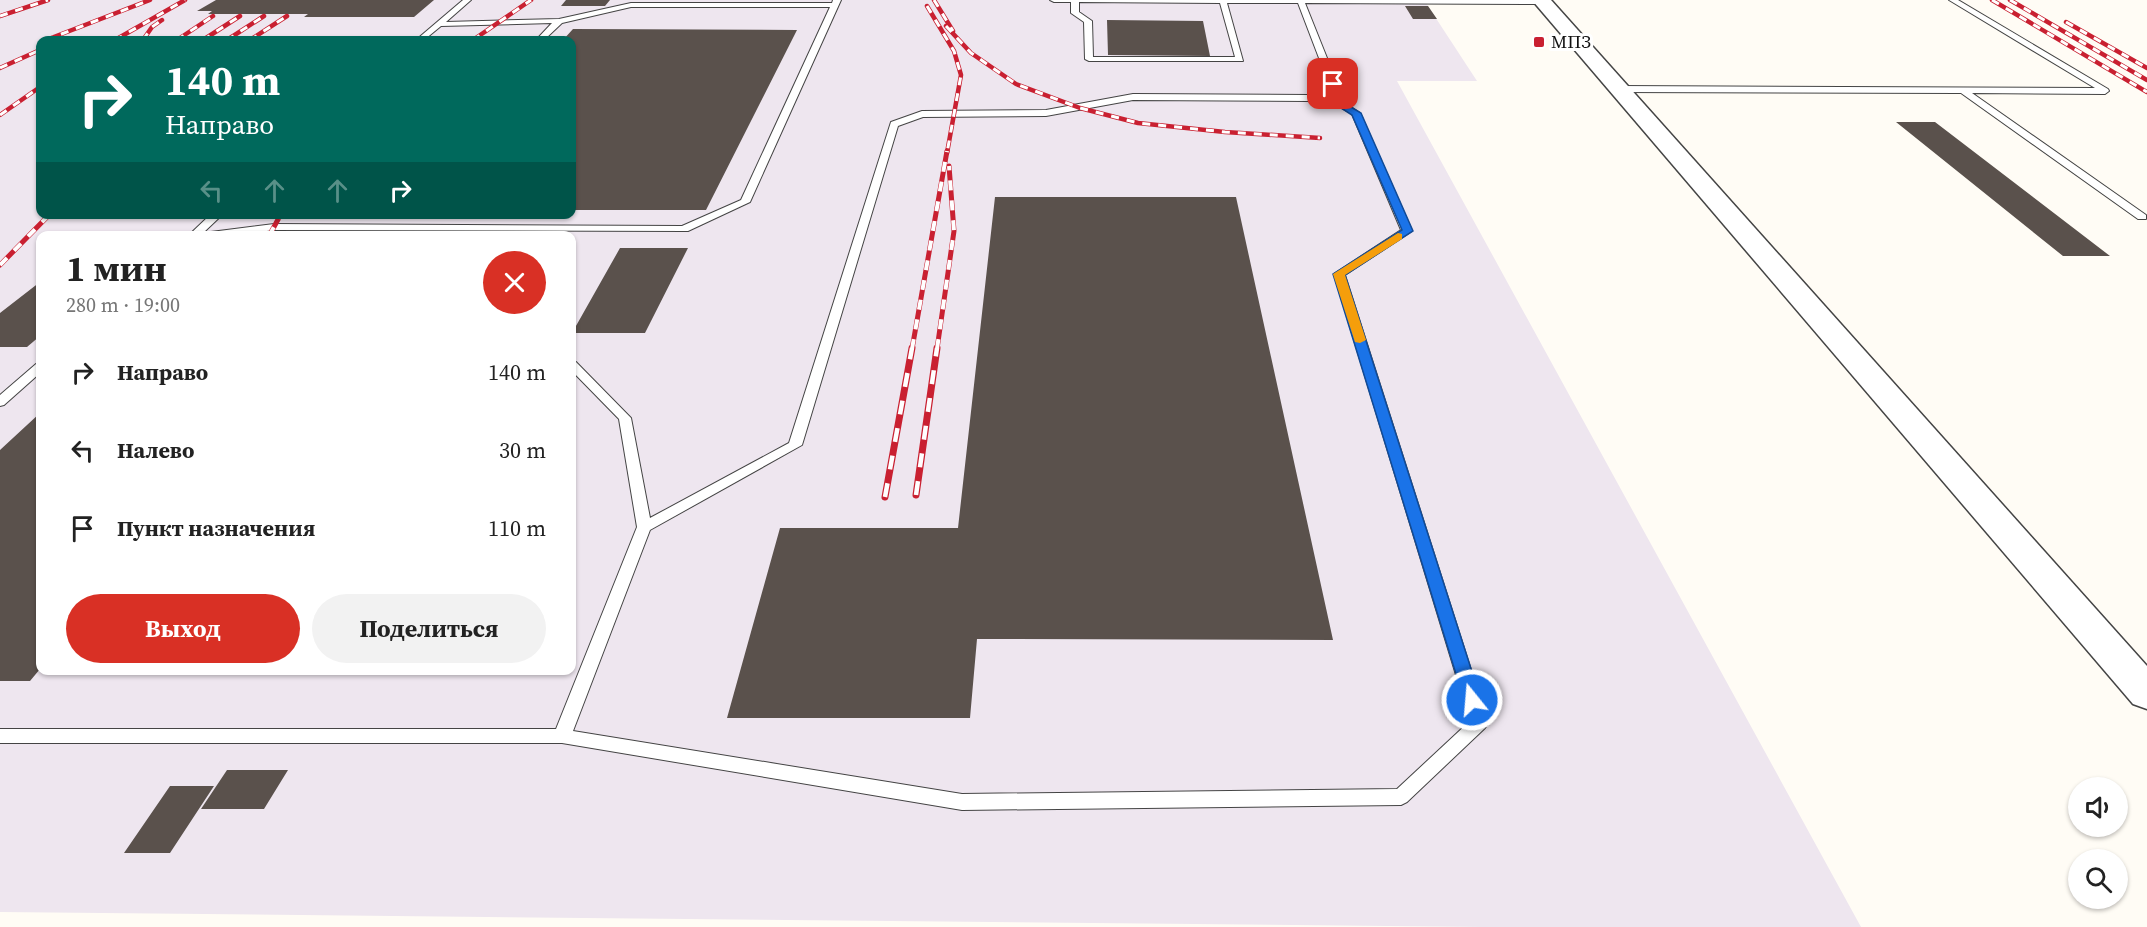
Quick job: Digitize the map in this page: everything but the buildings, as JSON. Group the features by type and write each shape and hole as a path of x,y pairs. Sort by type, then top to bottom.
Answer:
{"street":[{"path":"1542,1 2147,693"}],"lane":[{"path":"425,36 466,0"},
{"path":"1054,0 1075,2 1542,1"},
{"path":"1618,89 2105,91 1953,0"},
{"path":"1075,2 1075,13 1089,21 1089,59 1240,59 1223,1"},
{"path":"439,24 559,21 633,2 836,2 746,202 684,229 517,231"},
{"path":"1300,2 1341,104"},
{"path":"544,36 559,21"},
{"path":"1964,91 2142,217"},
{"path":"0,736 562,736 962,802 1401,797 1479,723 1339,274 1407,231 1356,113 1341,104 1309,98 1133,97 1046,113 922,114 894,124 795,445 644,527"},
{"path":"199,231 213,219"},
{"path":"359,227 366,219"},
{"path":"242,231 274,227 359,227 419,231"},
{"path":"562,736 644,527 625,418 576,369"},
{"path":"0,402 36,370"},
{"path":"0,388 16,388"}],"shaded area":[{"path":"0,0 1424,0 1477,81 1397,81 1861,927 1483,927 0,912"}],"railway":[{"path":"0,16 48,0"},
{"path":"56,36 150,0"},
{"path":"122,36 185,0"},
{"path":"479,36 531,0"},
{"path":"934,0 953,31"},
{"path":"1992,0 2147,92"},
{"path":"2010,0 2147,80"},
{"path":"927,6 954,51 961,75 947,153"},
{"path":"183,36 213,16"},
{"path":"209,36 240,16"},
{"path":"233,36 264,16"},
{"path":"256,36 287,16"},
{"path":"146,36 152,27 162,20"},
{"path":"2066,22 2147,68"},
{"path":"946,26 971,53 1016,84 1080,108 1138,123 1225,132 1320,138"},
{"path":"0,68 36,52"},
{"path":"0,115 36,90"},
{"path":"912,349 947,151"},
{"path":"937,349 954,231 949,166"},
{"path":"0,265 45,219"},
{"path":"272,231 278,219"},
{"path":"885,497 912,348"},
{"path":"916,495 937,348"}],"slow traffic":[{"path":"1360,340 1339,274 1398,237"}],"place":[{"name":"МПЗ","path":"1539,42"}],"route":[{"path":"1333,84 1341,104 1356,113 1407,231 1339,274 1472,700"}]}
